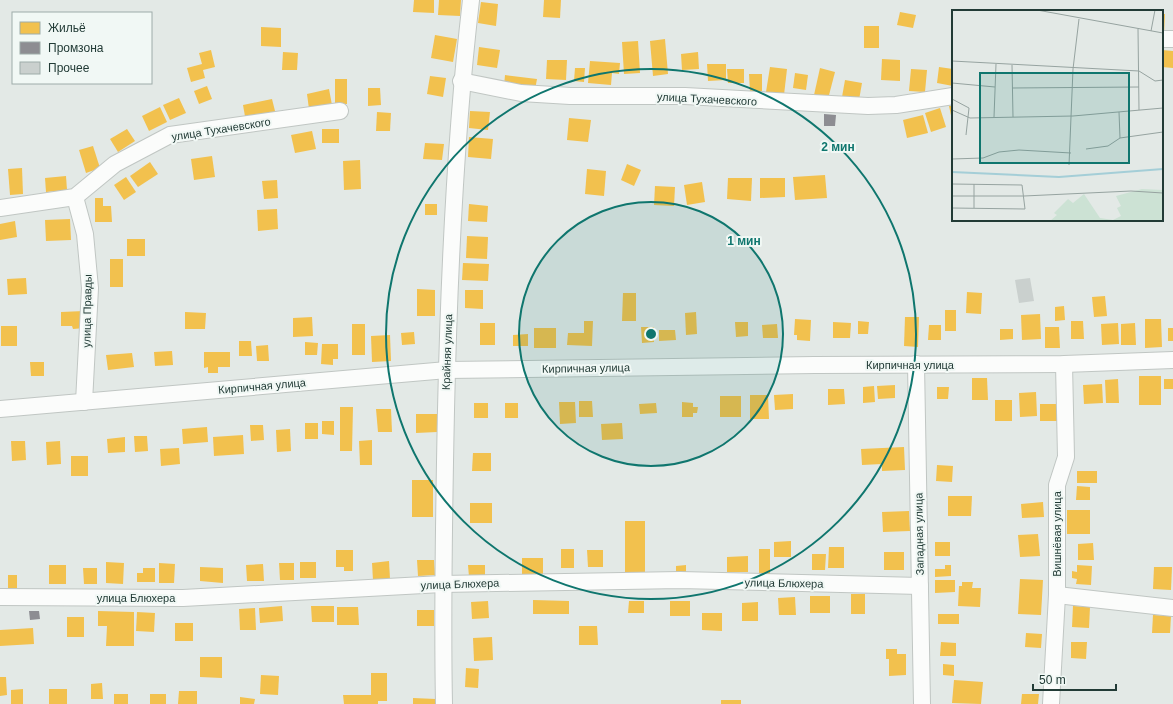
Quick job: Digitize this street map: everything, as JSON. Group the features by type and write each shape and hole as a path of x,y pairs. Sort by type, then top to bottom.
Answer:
{"street":[{"name":"Крайняя улица","path":"444,704 442,584 451,231 461,81 471,0"},
{"path":"1163,40 1173,39"},
{"name":"улица Тухачевского","path":"461,81 521,93 570,96 685,96 868,106 896,105 952,96"},
{"name":"улица Тухачевского","path":"0,208 75,196 115,164 170,135 340,111"},
{"name":"улица Правды","path":"75,196 85,234 90,288 84,402"},
{"name":"Кирпичная улица","path":"0,409 447,370 916,364 1064,364 1173,360"},
{"name":"Западная улица","path":"916,364 922,704"},
{"name":"Вишнёвая улица","path":"1051,704 1057,595 1057,485 1066,457 1064,364"},
{"name":"улица Блюхера","path":"0,597 183,598 442,584 680,580 920,586"},
{"path":"1057,595 1173,608"}],"building: Жильё":[{"path":"414,0 434,0 434,13 413,12"},
{"path":"439,0 461,0 460,16 438,15"},
{"path":"544,0 561,0 560,18 543,17"},
{"path":"481,2 498,4 496,26 478,23"},
{"path":"900,12 916,15 913,28 897,25"},
{"path":"1163,14 1165,14 1164,35"},
{"path":"864,26 879,26 879,48 864,48"},
{"path":"261,27 281,28 281,47 261,46"},
{"path":"435,35 457,39 453,62 431,58"},
{"path":"665,39 668,74 653,76 650,41"},
{"path":"638,41 640,73 624,74 622,42"},
{"path":"479,47 500,50 497,68 477,65"},
{"path":"211,50 215,67 203,70 205,78 191,82 187,68 202,64 199,53"},
{"path":"1163,50 1173,51 1173,68 1163,67"},
{"path":"283,52 298,53 297,70 282,70"},
{"path":"698,52 699,69 682,70 681,54"},
{"path":"882,59 900,60 900,81 881,80"},
{"path":"547,60 567,60 566,80 546,79"},
{"path":"590,61 620,63 619,74 612,73 611,85 588,83"},
{"path":"707,64 726,64 726,80 708,81"},
{"path":"770,67 787,69 784,95 766,92"},
{"path":"939,67 952,69 952,86 937,83"},
{"path":"575,68 585,68 584,82 574,81"},
{"path":"820,68 835,72 828,99 814,95"},
{"path":"727,69 744,69 744,83 728,83"},
{"path":"911,69 927,70 925,92 909,91"},
{"path":"795,73 808,75 806,90 793,88"},
{"path":"749,74 762,74 762,91 750,92"},
{"path":"505,75 537,79 535,90 504,86"},
{"path":"430,76 446,78 443,97 427,94"},
{"path":"335,79 347,79 347,104 335,104"},
{"path":"845,80 862,83 859,100 842,97"},
{"path":"207,86 212,99 199,104 194,91"},
{"path":"368,88 380,88 381,105 368,106"},
{"path":"329,89 332,105 309,109 307,94"},
{"path":"179,98 186,113 170,120 163,105"},
{"path":"272,99 276,115 246,122 243,105"},
{"path":"949,106 952,106 952,120"},
{"path":"160,107 167,122 149,131 142,116"},
{"path":"940,108 946,127 931,132 925,113"},
{"path":"470,111 490,112 488,130 469,128"},
{"path":"377,112 391,113 390,131 376,131"},
{"path":"923,115 928,133 907,138 903,120"},
{"path":"569,118 591,120 588,142 567,140"},
{"path":"127,129 135,141 118,152 110,139"},
{"path":"322,129 339,129 339,143 322,143"},
{"path":"312,131 316,149 295,153 291,135"},
{"path":"469,137 493,139 491,159 468,157"},
{"path":"425,143 444,144 442,160 423,159"},
{"path":"93,146 100,168 86,173 79,150"},
{"path":"212,156 215,177 194,180 191,159"},
{"path":"360,160 361,189 344,190 343,161"},
{"path":"150,162 158,174 138,187 130,176"},
{"path":"627,164 641,170 634,186 621,180"},
{"path":"22,168 23,194 10,195 8,169"},
{"path":"587,169 606,171 604,196 585,194"},
{"path":"825,175 827,198 795,200 793,177"},
{"path":"66,176 67,190 46,192 45,178"},
{"path":"126,177 136,192 124,200 114,185"},
{"path":"728,178 752,178 751,201 727,199"},
{"path":"760,178 785,178 785,197 760,198"},
{"path":"277,180 278,198 264,199 262,181"},
{"path":"702,182 705,202 687,205 684,185"},
{"path":"655,186 675,187 674,206 654,205"},
{"path":"95,198 103,198 103,206 111,206 112,222 95,222"},
{"path":"425,204 437,204 437,215 425,215"},
{"path":"469,204 488,206 487,222 468,221"},
{"path":"277,209 278,229 258,231 257,210"},
{"path":"70,219 71,240 46,241 45,220"},
{"path":"15,221 17,237 0,240 0,224"},
{"path":"467,236 488,237 487,259 466,258"},
{"path":"127,239 145,239 145,256 127,256"},
{"path":"110,259 123,259 123,287 110,287"},
{"path":"463,263 489,264 488,281 462,280"},
{"path":"26,278 27,294 8,295 7,279"},
{"path":"417,289 435,290 435,316 417,316"},
{"path":"465,290 483,290 483,309 465,308"},
{"path":"967,292 982,293 981,314 966,313"},
{"path":"623,293 636,293 636,321 622,321"},
{"path":"1105,296 1107,316 1094,317 1092,297"},
{"path":"1064,306 1065,320 1055,321 1055,307"},
{"path":"945,310 956,310 956,331 945,331"},
{"path":"84,311 85,328 73,329 72,326 61,326 61,312"},
{"path":"185,312 206,313 205,329 185,329"},
{"path":"696,312 697,334 686,335 685,313"},
{"path":"1040,314 1041,339 1022,340 1021,315"},
{"path":"312,317 313,336 293,337 293,318"},
{"path":"905,317 919,317 918,347 904,346"},
{"path":"795,319 811,320 810,341 797,340 797,335 794,335"},
{"path":"1145,319 1161,319 1162,347 1145,348"},
{"path":"584,321 593,321 592,346 567,345 568,333 584,333"},
{"path":"858,321 869,322 868,334 858,334"},
{"path":"1071,321 1083,321 1084,339 1071,339"},
{"path":"735,322 748,322 748,336 736,337"},
{"path":"833,322 851,323 850,338 833,338"},
{"path":"480,323 495,323 495,345 480,345"},
{"path":"1118,323 1119,344 1102,345 1101,324"},
{"path":"1135,323 1136,345 1121,345 1121,324"},
{"path":"352,324 365,324 365,355 352,355"},
{"path":"777,324 778,338 763,338 762,325"},
{"path":"929,325 941,325 941,340 928,340"},
{"path":"1,326 17,326 17,346 1,346"},
{"path":"641,327 654,327 654,342 642,343"},
{"path":"1045,327 1059,327 1060,348 1045,348"},
{"path":"534,328 556,328 556,348 534,348"},
{"path":"1168,328 1173,328 1173,341 1168,341"},
{"path":"1000,329 1013,329 1013,339 1000,340"},
{"path":"659,330 675,330 676,340 659,341"},
{"path":"414,332 415,344 402,345 401,333"},
{"path":"528,334 528,346 513,346 513,335"},
{"path":"390,335 391,361 372,362 371,336"},
{"path":"239,341 251,341 252,356 239,356"},
{"path":"305,342 318,343 317,355 305,355"},
{"path":"322,344 338,344 338,359 333,359 333,365 321,364"},
{"path":"268,345 269,361 257,361 256,346"},
{"path":"172,351 173,365 155,366 154,352"},
{"path":"204,352 230,352 230,367 218,367 218,373 208,373 208,367 204,368"},
{"path":"132,353 134,367 108,370 106,355"},
{"path":"30,362 44,362 44,376 31,376"},
{"path":"1139,376 1161,376 1161,405 1139,405"},
{"path":"972,378 987,378 988,400 972,400"},
{"path":"1118,379 1119,403 1106,403 1105,380"},
{"path":"1164,379 1173,379 1173,389 1164,389"},
{"path":"1102,384 1103,403 1084,404 1083,385"},
{"path":"895,385 895,398 878,399 877,386"},
{"path":"874,386 875,402 863,403 863,387"},
{"path":"937,387 949,387 948,399 937,399"},
{"path":"828,389 844,389 845,404 828,405"},
{"path":"1036,392 1037,416 1020,417 1019,393"},
{"path":"793,394 793,409 775,410 774,395"},
{"path":"750,395 768,395 769,419 750,419"},
{"path":"720,396 741,396 741,417 720,417"},
{"path":"995,400 1012,400 1012,421 995,421"},
{"path":"579,401 592,401 593,417 579,417"},
{"path":"559,402 575,402 576,423 560,424"},
{"path":"682,402 693,403 693,407 698,407 697,413 693,413 693,417 682,417"},
{"path":"474,403 488,403 488,418 474,418"},
{"path":"505,403 518,403 518,418 505,418"},
{"path":"656,403 657,413 640,414 639,404"},
{"path":"1040,404 1058,404 1059,421 1040,421"},
{"path":"340,407 353,407 352,451 340,451"},
{"path":"376,409 391,409 392,432 378,432"},
{"path":"416,414 437,414 437,432 416,433"},
{"path":"322,421 334,421 334,435 322,434"},
{"path":"305,423 318,423 318,439 305,439"},
{"path":"622,423 623,439 602,440 601,424"},
{"path":"250,425 263,425 264,440 251,441"},
{"path":"207,427 208,442 183,444 182,429"},
{"path":"290,429 291,451 277,452 276,430"},
{"path":"243,435 244,454 214,456 213,437"},
{"path":"134,436 147,436 148,451 135,452"},
{"path":"125,437 125,452 108,453 107,439"},
{"path":"372,440 372,465 360,465 359,441"},
{"path":"11,441 25,441 26,460 12,461"},
{"path":"60,441 61,464 47,465 46,442"},
{"path":"904,447 905,470 882,471 882,464 862,465 861,449"},
{"path":"179,448 180,464 161,466 160,449"},
{"path":"473,453 491,453 491,471 472,471"},
{"path":"71,456 88,456 88,476 71,476"},
{"path":"937,465 953,466 952,482 936,481"},
{"path":"1077,471 1097,471 1097,483 1077,483"},
{"path":"412,480 433,480 433,517 412,517"},
{"path":"1077,486 1090,487 1090,500 1076,500"},
{"path":"948,496 972,496 971,516 948,516"},
{"path":"1043,502 1044,517 1022,518 1021,504"},
{"path":"470,503 492,503 492,523 470,523"},
{"path":"1067,510 1090,510 1090,534 1067,534"},
{"path":"909,511 910,531 883,532 882,512"},
{"path":"625,521 645,521 645,573 625,573"},
{"path":"1038,534 1040,556 1020,557 1018,535"},
{"path":"791,541 791,557 774,557 774,542"},
{"path":"935,542 950,542 950,556 935,556"},
{"path":"1093,543 1094,560 1078,560 1078,544"},
{"path":"829,547 844,547 844,568 828,568"},
{"path":"561,549 574,549 574,568 561,568"},
{"path":"759,549 770,549 770,574 759,574"},
{"path":"336,550 353,550 353,571 344,571 344,567 336,567"},
{"path":"587,550 603,550 603,567 588,567"},
{"path":"884,552 904,552 904,570 884,570"},
{"path":"812,554 826,554 825,570 812,570"},
{"path":"748,556 748,572 727,572 727,557"},
{"path":"522,558 543,558 543,574 522,575"},
{"path":"417,560 434,560 435,575 418,576"},
{"path":"389,561 390,579 373,580 372,563"},
{"path":"106,562 124,563 123,584 106,583"},
{"path":"300,562 316,562 316,578 300,578"},
{"path":"159,563 175,564 174,583 159,583"},
{"path":"279,563 294,563 294,580 280,580"},
{"path":"263,564 264,581 247,581 246,565"},
{"path":"49,565 66,565 66,584 49,584"},
{"path":"468,565 485,565 485,577 469,577"},
{"path":"686,565 686,577 676,577 676,566"},
{"path":"945,565 951,565 951,576 935,577 935,569 945,569"},
{"path":"1077,565 1092,566 1091,585 1076,584 1077,579 1072,578 1072,571 1077,572"},
{"path":"200,567 223,568 223,583 200,581"},
{"path":"1154,567 1172,567 1171,590 1153,589"},
{"path":"83,568 97,568 97,584 84,584"},
{"path":"143,568 155,568 155,582 137,582 137,573 143,573"},
{"path":"8,575 17,575 17,588 8,588"},
{"path":"1020,579 1043,580 1041,615 1018,614"},
{"path":"935,580 955,580 955,592 935,593"},
{"path":"962,582 973,582 972,588 981,588 980,607 958,606 959,586 962,586"},
{"path":"851,594 865,594 865,614 851,614"},
{"path":"810,596 830,596 830,613 810,613"},
{"path":"795,597 796,615 779,615 778,598"},
{"path":"533,600 569,601 569,614 533,614"},
{"path":"488,601 489,618 472,619 471,602"},
{"path":"629,601 644,601 644,613 628,613"},
{"path":"670,601 690,601 690,616 670,616"},
{"path":"758,602 758,621 742,621 742,603"},
{"path":"282,606 283,621 260,623 259,608"},
{"path":"311,606 334,606 334,622 312,622"},
{"path":"1073,606 1090,607 1089,628 1072,627"},
{"path":"337,607 358,607 359,625 337,625"},
{"path":"255,608 256,630 240,630 239,609"},
{"path":"417,610 434,610 434,626 417,626"},
{"path":"98,611 134,612 134,646 106,646 107,626 98,626"},
{"path":"137,612 155,613 154,632 136,631"},
{"path":"702,613 722,613 722,631 702,630"},
{"path":"938,614 959,614 959,624 938,624"},
{"path":"1153,615 1171,616 1170,633 1152,633"},
{"path":"67,617 84,617 84,637 67,637"},
{"path":"175,623 193,623 193,641 175,641"},
{"path":"579,626 597,626 598,645 579,645"},
{"path":"33,628 34,644 0,646 0,630"},
{"path":"1026,633 1042,634 1041,648 1025,647"},
{"path":"492,637 493,660 474,661 473,638"},
{"path":"941,642 956,643 956,656 940,656"},
{"path":"1071,642 1087,642 1086,659 1071,658"},
{"path":"886,649 897,649 897,654 906,654 906,675 889,676 889,659 886,659"},
{"path":"200,657 222,657 222,678 200,677"},
{"path":"943,664 954,665 954,676 943,675"},
{"path":"466,668 479,669 478,688 465,687"},
{"path":"371,673 387,673 387,701 378,701 378,704 344,704 343,695 371,695"},
{"path":"261,675 279,676 278,695 260,694"},
{"path":"0,677 6,677 7,695 0,696"},
{"path":"954,680 983,682 981,704 952,703"},
{"path":"102,683 103,699 91,699 91,684"},
{"path":"23,689 23,704 11,704 11,690"},
{"path":"49,689 67,689 67,704 49,704"},
{"path":"179,691 197,691 197,704 178,704"},
{"path":"114,694 128,694 128,704 114,704"},
{"path":"150,694 166,694 166,704 150,704"},
{"path":"1022,694 1039,694 1038,704 1021,704"},
{"path":"240,697 255,699 254,704 240,704"},
{"path":"413,698 436,699 436,704 413,704"},
{"path":"721,700 741,700 741,704 721,704"}],"building: Промзона":[{"path":"824,114 836,115 835,126 824,126"},
{"path":"29,611 39,611 40,619 30,620"}],"building: Прочее":[{"path":"1030,278 1034,301 1019,303 1015,280"}]}
